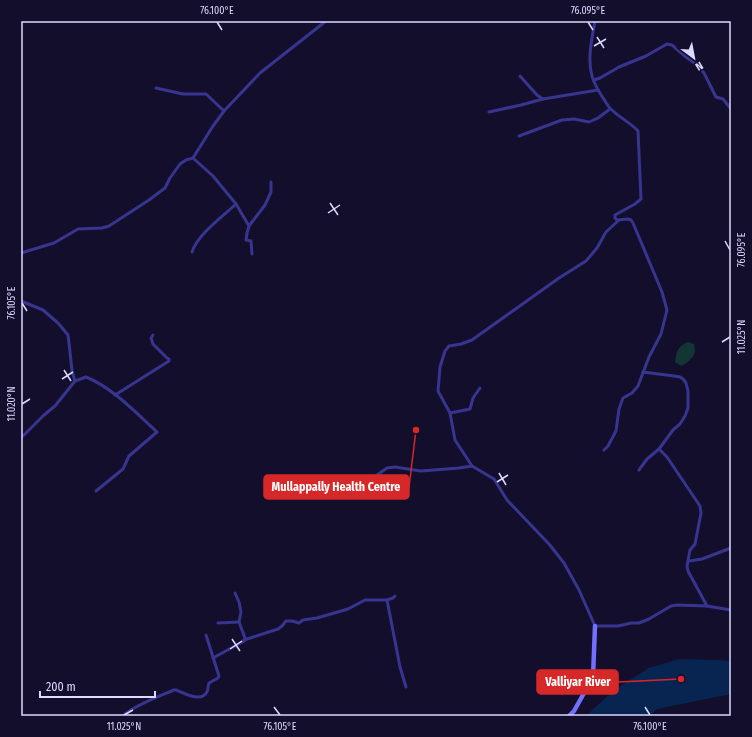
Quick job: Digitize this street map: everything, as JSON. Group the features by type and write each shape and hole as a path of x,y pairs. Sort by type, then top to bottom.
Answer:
{"street":[{"path":"21,253 54,243 78,229 102,228 109,226 165,188 180,164 193,158 212,126 260,72 326,21"},
{"path":"595,21 590,62 592,75 598,90 610,109 635,127 638,131 641,199 615,215 616,220 619,220"},
{"path":"594,80 619,67 646,56 667,44 672,45 697,65 704,73 716,97 723,99 731,109"},
{"path":"520,76 537,96 544,99"},
{"path":"156,88 183,94 206,94 224,111"},
{"path":"489,112 544,99 598,90"},
{"path":"519,136 562,120 574,119 589,122 598,118 610,109"},
{"path":"193,158 213,176 236,204 249,226"},
{"path":"252,254 251,241 246,240 249,226 265,205 271,192 271,182"},
{"path":"192,252 194,245 200,237 236,204"},
{"path":"570,716 593,677 595,626 579,590 564,563 549,544 507,500 494,479 472,466 455,440 450,413 438,391 440,367 445,351 450,346 472,340 559,278 586,261 597,248 606,232 619,220 628,219 633,223 668,310 661,334 638,386 632,393 623,398 619,409 616,431 608,446 604,450"},
{"path":"21,301 43,310 58,323 68,335 72,371 75,381"},
{"path":"115,395 168,361 167,358 153,344 151,338 153,335"},
{"path":"639,470 647,458 659,449 673,430 680,424 688,408 688,390 683,379 680,377 643,372"},
{"path":"21,438 55,406 75,381 86,377 94,380 115,395 157,432 129,456 122,469 96,491"},
{"path":"450,413 470,409 473,398 480,388"},
{"path":"659,449 667,457 700,506 701,513 687,566 688,571 707,606"},
{"path":"377,475 387,468 395,466 421,471 472,466"},
{"path":"689,561 702,559 731,548"},
{"path":"235,593 241,612 239,622 245,638 244,640"},
{"path":"213,658 244,640 278,629 286,621 299,623 302,620 317,618 348,609 365,600 387,600 395,596"},
{"path":"387,600 400,667 406,687"},
{"path":"595,626 618,626 631,623 640,623 656,616 671,606 676,605 707,606 731,610"},
{"path":"218,623 239,622"},
{"path":"123,716 136,707 174,690 197,698 203,696 207,691 209,683 219,676 206,635"}],"green space":[{"path":"688,342 694,344 695,351 690,360 681,366 675,362 677,352"}],"water":[{"path":"679,659 731,661 731,694 657,709 649,716 586,716 614,690 649,668"}],"place":[{"name":"Mullappally Health Centre","path":"416,430"},
{"name":"Valliyar River","path":"681,679"}]}
